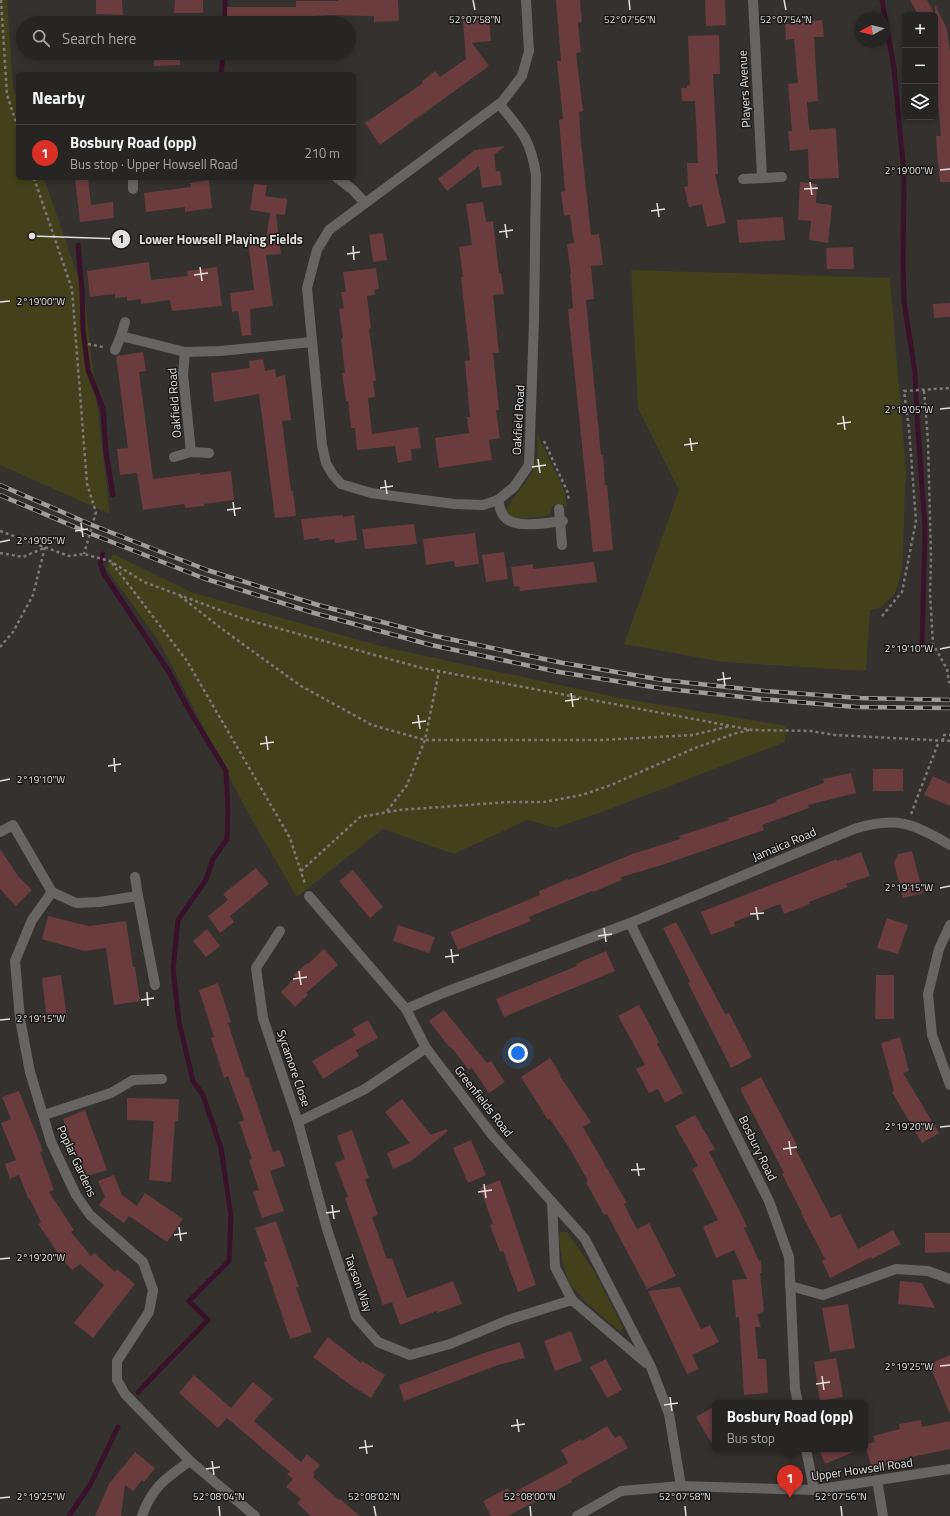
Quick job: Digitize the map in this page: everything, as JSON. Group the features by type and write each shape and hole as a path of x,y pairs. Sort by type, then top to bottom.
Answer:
{"street":[{"name":"Oakfield Road","path":"499,104 519,128 528,144 534,160 536,194 529,465 514,487 498,500 483,505 454,504 371,493 341,484 333,475 326,463 322,445 307,288 317,250 329,230 365,203 499,104 502,102 522,76 529,52 526,0"},
{"name":"Players Avenue","path":"753,0 762,177"},
{"path":"743,179 782,177"},
{"path":"133,180 133,189"},
{"path":"340,180 353,190 365,203"},
{"path":"115,350 125,322"},
{"name":"Oakfield Road","path":"121,336 185,352 220,352 312,342"},
{"name":"Oakfield Road","path":"185,352 183,374 191,452"},
{"name":"Oakfield Road","path":"174,457 191,452 209,453"},
{"path":"498,500 503,515 510,523 520,525 561,522"},
{"path":"559,509 562,545"},
{"name":"Jamaica Road","path":"630,923 854,829 881,822 907,823 932,834 950,845"},
{"path":"0,832 13,825 52,892 76,903 99,902 138,896"},
{"path":"136,877 145,936 155,985"},
{"name":"Poplar Gardens","path":"52,892 32,920 16,961 20,1019 30,1072 52,1142 76,1195 90,1215 143,1262 153,1290 149,1312 117,1360 117,1380 125,1394 190,1461 254,1516"},
{"name":"Greenfields Road","path":"309,896 406,1009 426,1048 493,1136 585,1239 651,1367 669,1414 681,1486"},
{"path":"406,1009 443,993 630,923"},
{"name":"Bosbury Road","path":"630,923 769,1201 789,1256 795,1389 797,1400"},
{"path":"950,925 939,949 928,994 932,1035 950,1085"},
{"name":"Sycamore Close","path":"280,931 256,968 263,1018 298,1122 365,1089 426,1048"},
{"path":"44,1115 111,1093 133,1080 162,1079"},
{"name":"Tayson Way","path":"298,1122 327,1230 356,1317 378,1342 410,1354 450,1344 508,1320 572,1300"},
{"name":"Greenfields Road","path":"552,1202 555,1267 572,1300 651,1367"},
{"path":"790,1286 823,1295 896,1269 928,1271 950,1280"},
{"path":"807,1452 814,1490"},
{"path":"142,1516 154,1490 167,1477 190,1461"},
{"name":"Upper Howsell Road","path":"577,1516 621,1491 681,1486 814,1490 950,1469"},
{"path":"877,1480 883,1516"}],"path":[{"path":"1,0 7,95 16,122"},
{"path":"35,180 72,289 82,440 87,484 96,512 84,554"},
{"path":"882,616 902,592 916,521 909,429 904,391 924,391 950,388"},
{"path":"924,391 928,441 931,556 930,594 933,644 947,669 950,682"},
{"path":"542,437 568,493 570,513 561,522"},
{"path":"0,531 68,556 84,554 110,561 144,582 244,619 439,672 752,730 811,731 835,735 950,741"},
{"path":"0,553 23,557 45,547"},
{"path":"0,646 13,632 32,595 45,547"},
{"path":"110,561 187,662 290,838 309,896"},
{"path":"178,594 222,629 301,686 372,725 425,740 602,740 693,735 731,726"},
{"path":"386,812 406,785 425,740 439,672"},
{"path":"301,871 360,817 399,810 480,804 544,802 582,795 611,785 695,748 734,734 752,730"},
{"path":"943,741 943,735 950,735"},
{"path":"907,823 939,741"}],"shaded area":[{"path":"0,0 7,0 13,86 16,96 16,180 45,180 84,294 110,514 0,465"},
{"path":"631,270 890,278 906,472 902,571 895,594 880,608 870,610 866,671 723,662 624,644 679,490 638,408"},
{"path":"537,434 565,492 567,506 552,506 550,515 512,519 505,510 532,473 538,453"},
{"path":"113,554 191,592 384,647 620,698 786,726 785,742 556,828 527,820 454,854 383,829 297,897 248,813 160,643 106,568"},
{"path":"560,1232 567,1232 596,1274 623,1328 621,1331 588,1304 569,1283 563,1265 559,1239"}],"building":[{"path":"96,0 122,0 123,15 96,14"},
{"path":"175,0 203,0 203,13 174,13"},
{"path":"398,0 399,21 374,22 374,16 227,16 227,7 296,7 296,1"},
{"path":"556,0 580,0 582,22 578,23 581,52 576,53 583,111 579,112 581,142 591,235 599,234 603,265 591,266 594,299 586,300 601,455 603,455 605,485 607,485 613,550 593,552 568,309 573,308 567,244 574,243 570,215 564,216 561,192 565,191 559,120 563,119 557,61 561,61"},
{"path":"705,0 725,0 726,25 706,26"},
{"path":"910,0 927,0 933,12 916,12"},
{"path":"935,4 947,29 950,53 950,182 940,182 937,153 936,136 941,136 938,102 938,12 935,12"},
{"path":"489,19 491,41 472,43 489,66 380,145 365,123 423,83 422,81 435,71 440,77 466,59 463,21"},
{"path":"822,20 824,37 814,37 818,101 807,102 809,130 836,128 839,178 809,179 808,149 790,151 788,131 792,131 788,84 798,83 794,39 786,40 785,24"},
{"path":"719,35 720,74 713,74 718,174 715,174 726,223 707,227 702,204 689,207 684,187 688,186 687,163 698,163 695,101 682,101 681,88 687,88 687,86 690,85 688,36"},
{"path":"154,60 180,60 180,65 154,66"},
{"path":"505,146 494,155 496,171 500,171 502,185 482,188 479,166 447,191 438,179 475,150"},
{"path":"75,180 88,180 91,205 113,202 114,218 80,222"},
{"path":"209,180 212,208 185,212 185,207 146,212 144,193 191,187 190,183"},
{"path":"800,182 817,184 816,203 832,205 828,243 809,240 811,221 798,220"},
{"path":"254,184 267,185 265,196 287,199 285,215 276,214 281,254 266,255 273,306 250,309 251,335 242,336 238,311 232,312 230,293 254,290 248,241 266,239 270,213 250,210"},
{"path":"483,202 486,222 493,221 499,273 501,273 504,294 493,295 499,353 493,353 499,410 496,410 500,438 489,440 492,460 439,468 435,438 469,433 467,417 470,417 465,361 470,360 459,247 472,245 466,204"},
{"path":"783,217 785,240 739,243 737,220"},
{"path":"383,233 387,260 373,262 369,235"},
{"path":"853,247 854,269 827,269 826,248"},
{"path":"149,262 151,280 188,276 187,271 217,267 222,306 172,311 170,300 141,304 141,299 127,301 127,297 115,298 115,294 90,297 87,271"},
{"path":"376,268 379,289 374,290 375,295 367,296 371,328 369,329 376,381 373,381 375,397 368,398 372,434 418,427 421,448 411,449 412,460 398,463 395,446 357,450 355,428 351,428 348,401 346,401 342,373 345,373 341,339 343,338 339,309 344,308 341,292 346,292 343,272"},
{"path":"950,303 950,317 934,318 933,304"},
{"path":"143,352 146,371 139,372 153,479 231,471 234,500 204,504 204,506 185,508 184,504 143,510 137,473 120,475 117,449 128,448 116,356"},
{"path":"263,359 265,371 275,369 276,377 285,375 291,420 282,421 291,491 293,491 296,516 275,518 259,394 214,402 211,373 250,368 249,361"},
{"path":"343,515 343,517 354,515 357,540 335,543 334,539 320,541 319,538 304,540 301,519"},
{"path":"414,524 417,544 365,549 362,529"},
{"path":"475,533 479,564 455,567 454,561 426,565 423,539"},
{"path":"504,552 508,579 486,582 482,555"},
{"path":"594,562 597,582 520,591 519,586 514,587 511,567 533,564 533,569"},
{"path":"873,769 903,769 903,791 873,791"},
{"path":"851,773 856,793 808,805 809,808 762,825 764,830 662,865 621,877 622,880 529,917 531,921 458,950 450,932 540,895 539,891 568,879 569,880 632,854 680,839 679,836 729,820 728,818 777,802 776,800 824,783 823,779"},
{"path":"933,776 950,784 950,806 924,795"},
{"path":"0,849 18,876 32,890 16,906 0,889"},
{"path":"912,851 923,893 903,898 894,863 898,854"},
{"path":"861,852 870,876 846,884 848,887 809,902 810,904 784,914 780,904 734,922 735,926 711,935 701,912 837,859 837,861"},
{"path":"256,868 269,884 230,916 234,922 220,933 208,916 228,900 223,894"},
{"path":"353,870 383,907 370,918 339,881"},
{"path":"48,916 89,926 126,921 140,1001 114,1005 106,948 84,951 42,939"},
{"path":"887,918 908,925 898,954 877,948"},
{"path":"676,922 725,1014 729,1013 752,1057 731,1068 688,983 690,981 663,928"},
{"path":"398,925 435,937 429,953 393,941"},
{"path":"207,929 220,946 206,957 193,941"},
{"path":"324,949 338,965 306,993 308,995 295,1007 281,992 296,977 294,975"},
{"path":"606,951 615,971 504,1017 496,999 577,966 576,964"},
{"path":"61,975 67,1018 47,1021 42,978"},
{"path":"876,975 894,975 894,1019 875,1019"},
{"path":"218,983 231,1022 228,1023 236,1048 246,1078 248,1077 273,1152 280,1150 285,1166 270,1171 284,1211 262,1218 253,1192 259,1190 249,1160 252,1159 239,1122 244,1120 228,1076 224,1078 211,1038 214,1037 199,990"},
{"path":"639,1005 659,1042 657,1044 683,1093 665,1103 658,1089 649,1093 636,1069 645,1065 618,1016"},
{"path":"444,1010 487,1063 491,1061 505,1082 489,1093 472,1068 469,1070 429,1021"},
{"path":"368,1020 378,1038 356,1050 359,1056 323,1079 312,1061 356,1035 352,1029"},
{"path":"900,1037 909,1071 903,1073 939,1133 922,1143 892,1092 894,1091 881,1043"},
{"path":"550,1058 561,1075 560,1076 591,1122 583,1127 627,1203 624,1204 637,1229 649,1223 676,1276 647,1289 607,1214 604,1215 586,1182 588,1181 570,1149 550,1119 548,1120 521,1077"},
{"path":"761,1077 797,1145 794,1146 831,1218 840,1214 858,1249 893,1230 901,1244 872,1259 871,1257 830,1278 822,1261 825,1259 782,1174 784,1173 741,1091 741,1088"},
{"path":"19,1091 43,1151 40,1152 54,1190 49,1192 74,1230 71,1232 91,1256 94,1253 115,1272 117,1269 135,1284 93,1338 74,1323 104,1285 80,1264 72,1270 60,1256 38,1224 41,1222 30,1199 29,1200 19,1175 10,1179 5,1164 16,1160 1,1123 11,1119 2,1097"},
{"path":"127,1098 179,1099 178,1121 175,1121 171,1182 149,1180 154,1121 127,1120"},
{"path":"402,1099 431,1135 446,1129 448,1131 411,1161 393,1169 387,1153 410,1143 385,1112"},
{"path":"85,1110 107,1170 85,1177 63,1119"},
{"path":"695,1115 715,1149 709,1152 742,1216 747,1227 744,1228 759,1261 761,1260 762,1273 760,1273 764,1311 757,1315 761,1327 755,1327 758,1359 766,1359 768,1393 744,1395 739,1317 736,1318 732,1280 747,1279 734,1250 716,1258 703,1227 718,1220 692,1169 698,1166 675,1126"},
{"path":"352,1130 369,1178 365,1179 378,1215 372,1217 387,1259 392,1258 407,1298 453,1281 462,1304 437,1313 437,1311 400,1325 392,1302 383,1305 345,1198 348,1197 335,1163 345,1159 337,1136"},
{"path":"471,1140 486,1175 468,1183 453,1148"},
{"path":"114,1175 122,1195 137,1206 145,1193 183,1219 167,1242 129,1216 124,1223 99,1205 105,1197 98,1181"},
{"path":"500,1180 536,1285 518,1292 503,1251 500,1252 490,1225 493,1224 480,1188"},
{"path":"276,1221 299,1287 296,1288 312,1332 290,1339 264,1262 267,1261 255,1228"},
{"path":"925,1233 950,1233 950,1252 925,1253"},
{"path":"900,1281 922,1283 935,1308 898,1304"},
{"path":"680,1287 701,1329 710,1325 719,1342 692,1355 699,1369 687,1374 648,1291"},
{"path":"848,1304 855,1348 830,1352 822,1308"},
{"path":"571,1331 582,1361 555,1371 544,1341"},
{"path":"328,1337 361,1363 362,1361 385,1375 371,1398 349,1384 313,1357"},
{"path":"520,1342 525,1358 498,1365 404,1401 399,1385 484,1353"},
{"path":"950,1355 950,1414 929,1364"},
{"path":"836,1358 843,1397 820,1400 814,1362"},
{"path":"606,1359 622,1390 607,1398 590,1367"},
{"path":"194,1375 231,1408 253,1382 273,1399 254,1421 301,1462 307,1454 320,1465 313,1473 315,1475 313,1477 360,1516 311,1516 297,1503 301,1499 286,1487 293,1479 287,1474 290,1472 227,1418 218,1428 179,1393"},
{"path":"712,1408 712,1444 696,1417"},
{"path":"921,1420 922,1427 950,1421 950,1449 897,1460 897,1462 872,1469 867,1452 868,1443 875,1442 873,1436 900,1429 899,1424"},
{"path":"607,1426 615,1438 620,1435 628,1448 571,1480 572,1482 508,1516 491,1516 483,1501 508,1488 511,1494 568,1463 561,1450 581,1439 582,1441"},
{"path":"135,1452 155,1468 144,1482 142,1480 133,1491 125,1485 121,1516 95,1516 109,1484"},
{"path":"820,1452 853,1452 825,1464"}],"waterway":[{"path":"225,0 225,16"},
{"path":"882,0 894,68 904,174 904,301 915,373 925,527 922,647"},
{"path":"221,72 222,60"},
{"path":"78,245 82,290 83,329 88,370 103,409 106,453 113,495"},
{"path":"103,554 100,563 104,574 169,672 189,710 226,771 228,811 227,839 213,859 206,880 178,920 173,969 179,1022 193,1081 203,1095 221,1148 231,1217 229,1261 189,1301 208,1320 138,1392"},
{"path":"69,1516 90,1485 118,1427"}],"railway":[{"path":"0,485 92,525 207,570 318,605 435,636 563,663 663,680 765,691 860,698 950,700"},
{"path":"0,495 89,533 203,578 314,613 431,645 559,672 659,688 856,707 950,708"}],"place":[{"name":"Lower Howsell Playing Fields","path":"32,236"},
{"name":"Bosbury Road (opp)","path":"790,1498"}]}
